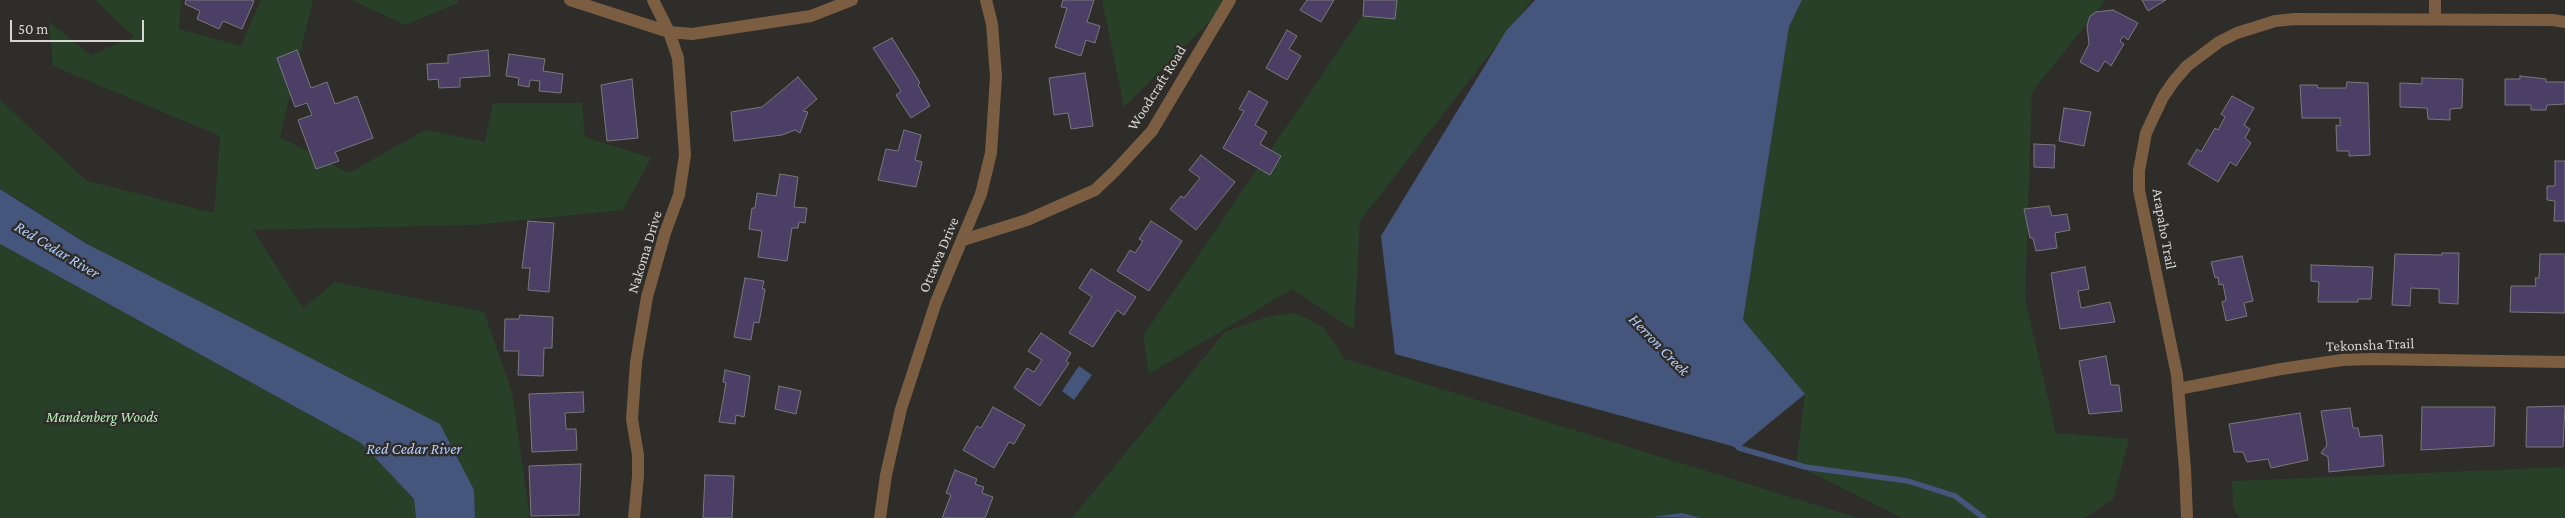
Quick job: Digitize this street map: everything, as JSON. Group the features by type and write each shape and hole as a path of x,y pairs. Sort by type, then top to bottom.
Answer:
{"street":[{"path":"570,0 669,32 707,33 795,19 826,12 852,0"},
{"name":"Nakoma Drive","path":"634,518 638,476 638,454 632,419 636,362 647,297 665,232 679,195 685,156 678,58 669,32 653,0"},
{"name":"Ottawa Drive","path":"880,518 886,476 901,409 936,302 981,194 994,129 994,51 986,0"},
{"name":"Woodcraft Road","path":"963,240 1027,220 1094,190 1115,171 1152,131 1230,0"},
{"path":"2435,0 2435,20"},
{"name":"Arapaho Trail","path":"2187,518 2178,389 2139,190 2139,171 2144,142 2162,97 2187,66 2202,53 2230,36 2255,26 2294,19 2565,22"},
{"name":"Tekonsha Trail","path":"2178,389 2288,367 2342,360 2565,362"}],"green space":[{"path":"95,0 181,0 179,29 241,46 261,0 313,0 280,137 349,173 425,130 485,142 493,103 582,103 585,137 651,158 623,210 473,225 253,230 303,308 335,282 484,312 512,392 530,518 475,518 474,490 0,188 0,100 87,181 214,213 220,136 53,66 49,22 91,55 134,37"},
{"path":"352,0 458,0 458,3 405,25"},
{"path":"1102,0 1231,0 1124,107"},
{"path":"1373,0 1532,0 1360,221 1354,330 1292,289 1149,374 1143,336"},
{"path":"1802,0 2106,0 2032,92 2025,298 2056,433 2129,439 2113,499 2085,518 1902,518 1796,465 1805,394 1743,320 1789,27"},
{"name":"Mandenberg Woods","path":"0,244 361,443 414,499 416,518 0,518"},
{"path":"1296,313 1323,327 1345,359 1858,518 1072,518 1225,332 1270,316"},
{"path":"2565,467 2565,518 2240,518 2233,508 2232,481"}],"water":[{"path":"1535,0 1802,0 1789,27 1743,320 1805,394 1739,448 1395,354 1381,236 1506,31"},
{"name":"Red Cedar River","path":"0,189 87,244 440,424 474,490 475,518 416,518 414,499 361,443 0,244"},
{"path":"1079,366 1092,375 1074,400 1062,391"},
{"path":"1682,513 1701,518 1653,517"}],"building":[{"path":"186,0 254,1 242,29 223,21 219,29 197,19 200,11 185,4"},
{"path":"1063,0 1094,0 1087,22 1100,26 1095,43 1086,40 1081,56 1055,47 1067,8 1061,7"},
{"path":"1307,0 1334,0 1321,22 1300,10"},
{"path":"1364,0 1397,0 1395,19 1363,16"},
{"path":"2142,0 2166,0 2148,11"},
{"path":"2113,10 2138,23 2128,40 2123,36 2120,41 2124,44 2111,66 2105,61 2098,72 2080,62 2089,44 2087,26 2090,16 2096,12"},
{"path":"1287,30 1297,36 1289,49 1301,56 1287,80 1266,68"},
{"path":"892,38 920,83 918,85 930,106 911,118 896,95 901,91 873,48"},
{"path":"297,50 311,88 327,82 335,104 357,96 373,138 335,152 339,161 316,169 298,120 312,115 307,103 295,107 277,58"},
{"path":"488,50 490,76 460,78 460,87 439,88 438,79 428,80 427,64 448,63 448,55"},
{"path":"509,54 545,59 543,71 563,74 561,93 539,91 540,81 530,80 529,87 518,85 519,78 506,76"},
{"path":"1085,73 1093,126 1071,129 1068,113 1054,115 1049,78"},
{"path":"2520,76 2546,79 2546,82 2565,82 2565,104 2547,105 2546,110 2531,110 2531,105 2505,105 2505,79 2520,79"},
{"path":"798,77 817,99 803,111 808,112 800,133 795,130 782,135 734,141 731,112 762,107"},
{"path":"2422,78 2463,79 2462,108 2450,109 2450,120 2428,119 2427,108 2400,107 2400,83 2422,84"},
{"path":"632,79 638,138 607,141 601,85"},
{"path":"2347,82 2368,83 2370,155 2349,156 2349,151 2337,151 2336,125 2340,126 2340,118 2302,118 2300,85 2317,85 2318,88 2346,88"},
{"path":"1249,91 1268,102 1255,125 1267,132 1260,144 1281,156 1270,175 1223,148 1244,111 1239,109"},
{"path":"2232,96 2254,108 2244,125 2250,129 2245,138 2251,143 2236,166 2230,162 2218,182 2188,164 2197,149 2201,152 2215,128 2218,130 2225,117 2221,114"},
{"path":"2064,108 2091,112 2084,146 2059,141"},
{"path":"904,130 921,135 915,160 922,162 916,187 878,180 886,149 898,151"},
{"path":"2034,144 2055,145 2054,168 2034,167"},
{"path":"1201,155 1235,182 1196,230 1170,209 1181,196 1184,198 1200,178 1189,170"},
{"path":"2555,161 2565,161 2565,221 2554,221 2555,201 2547,200 2547,186 2555,186"},
{"path":"780,174 798,177 794,207 807,208 805,223 799,222 798,228 792,228 787,261 758,257 762,231 749,229 752,208 755,208 757,193 776,196"},
{"path":"2049,206 2052,216 2067,214 2070,230 2055,233 2057,248 2036,251 2033,238 2030,238 2024,209"},
{"path":"528,221 554,223 549,292 528,290 530,268 522,268"},
{"path":"1151,221 1182,241 1149,291 1117,271 1130,250 1135,253 1143,241 1139,239"},
{"path":"2442,253 2459,253 2458,304 2439,303 2439,289 2411,288 2410,306 2392,305 2395,254 2442,255"},
{"path":"2540,254 2565,254 2565,313 2510,312 2511,286 2536,286 2535,278 2539,278"},
{"path":"2242,256 2253,301 2244,303 2247,316 2226,321 2222,302 2226,300 2223,284 2219,285 2218,277 2215,278 2211,262"},
{"path":"2311,265 2373,267 2371,299 2358,299 2358,302 2318,302 2319,282 2311,281"},
{"path":"2085,267 2089,289 2078,291 2081,308 2110,302 2115,322 2060,329 2051,273"},
{"path":"1091,269 1136,297 1124,315 1117,310 1093,347 1069,333 1092,297 1079,288"},
{"path":"745,278 764,281 762,289 765,289 759,323 754,322 751,340 734,337"},
{"path":"520,315 553,317 552,348 544,348 543,376 518,375 519,351 504,351 505,319 519,319"},
{"path":"1041,333 1071,353 1066,361 1069,363 1040,406 1014,388 1027,368 1034,372 1042,360 1028,351"},
{"path":"2106,356 2111,385 2119,385 2122,411 2089,414 2079,361"},
{"path":"725,370 750,376 744,417 736,415 735,424 719,422 726,383 723,382"},
{"path":"779,386 801,391 796,414 775,409"},
{"path":"583,392 584,412 565,413 566,429 576,429 577,450 532,452 529,394"},
{"path":"2565,406 2563,447 2526,447 2527,407"},
{"path":"993,407 1025,425 1014,444 1009,442 994,468 963,450 977,426 981,428"},
{"path":"2422,407 2495,407 2494,446 2421,450"},
{"path":"2350,408 2353,428 2358,428 2360,437 2382,435 2384,466 2329,472 2328,457 2321,453 2327,445 2321,411"},
{"path":"2300,413 2308,460 2271,468 2268,459 2247,462 2243,452 2234,452 2229,424"},
{"path":"581,464 579,515 531,516 529,466"},
{"path":"955,470 977,479 975,484 984,487 982,493 993,497 985,518 942,518 951,495 946,493"},
{"path":"705,475 734,476 732,518 703,518"}],"waterway":[{"name":"Herron Creek","path":"1734,443 1739,448 1805,467 1908,481 1955,496 1984,518"}]}
